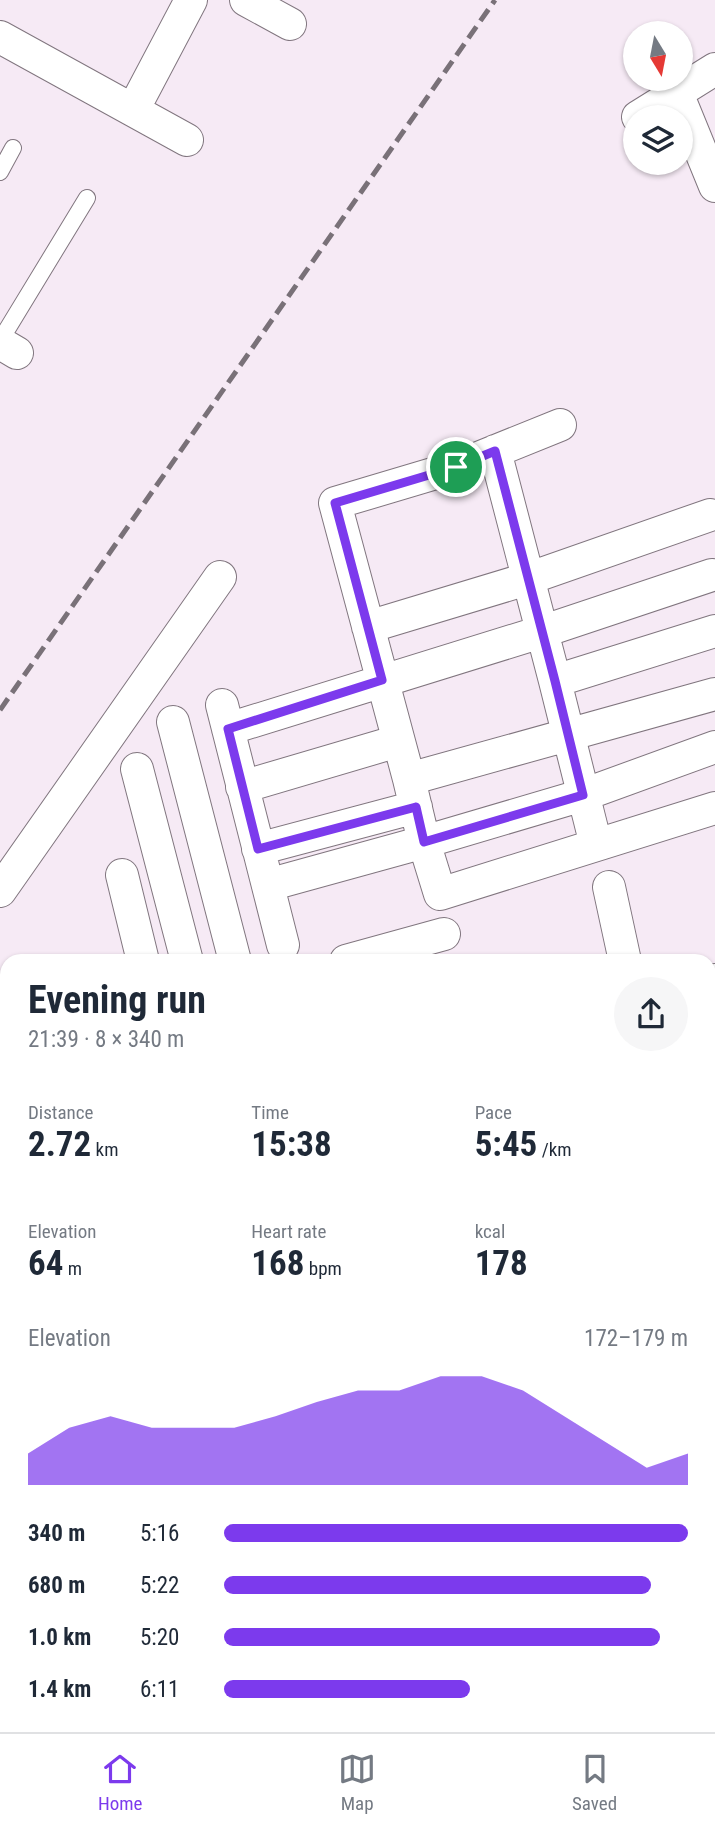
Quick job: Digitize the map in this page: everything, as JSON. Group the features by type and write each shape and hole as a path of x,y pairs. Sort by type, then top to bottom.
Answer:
{"street":[{"path":"132,110 191,0"},
{"path":"246,0 290,23"},
{"path":"0,37 187,140"},
{"path":"658,105 715,69"},
{"path":"677,93 715,186"},
{"path":"560,425 456,467 335,503 440,894 715,808"},
{"path":"495,451 596,845"},
{"path":"368,627 527,579 710,515"},
{"path":"283,945 225,717 382,680 541,632 712,575"},
{"path":"0,891 220,577"},
{"path":"555,681 715,631"},
{"path":"258,849 568,735 715,694"},
{"path":"173,722 233,954"},
{"path":"242,787 398,741"},
{"path":"268,885 583,795 715,747"},
{"path":"137,769 185,954"},
{"path":"122,876 141,954"},
{"path":"609,887 623,954"},
{"path":"371,954 444,934"}],"lane":[{"path":"0,172 13,148"},
{"path":"6,346 87,198"}],"railway":[{"path":"0,710 495,0"}],"route":[{"path":"495,451 583,795 424,842 416,807 258,849 228,729 382,680 335,503 456,467 495,451"}]}
